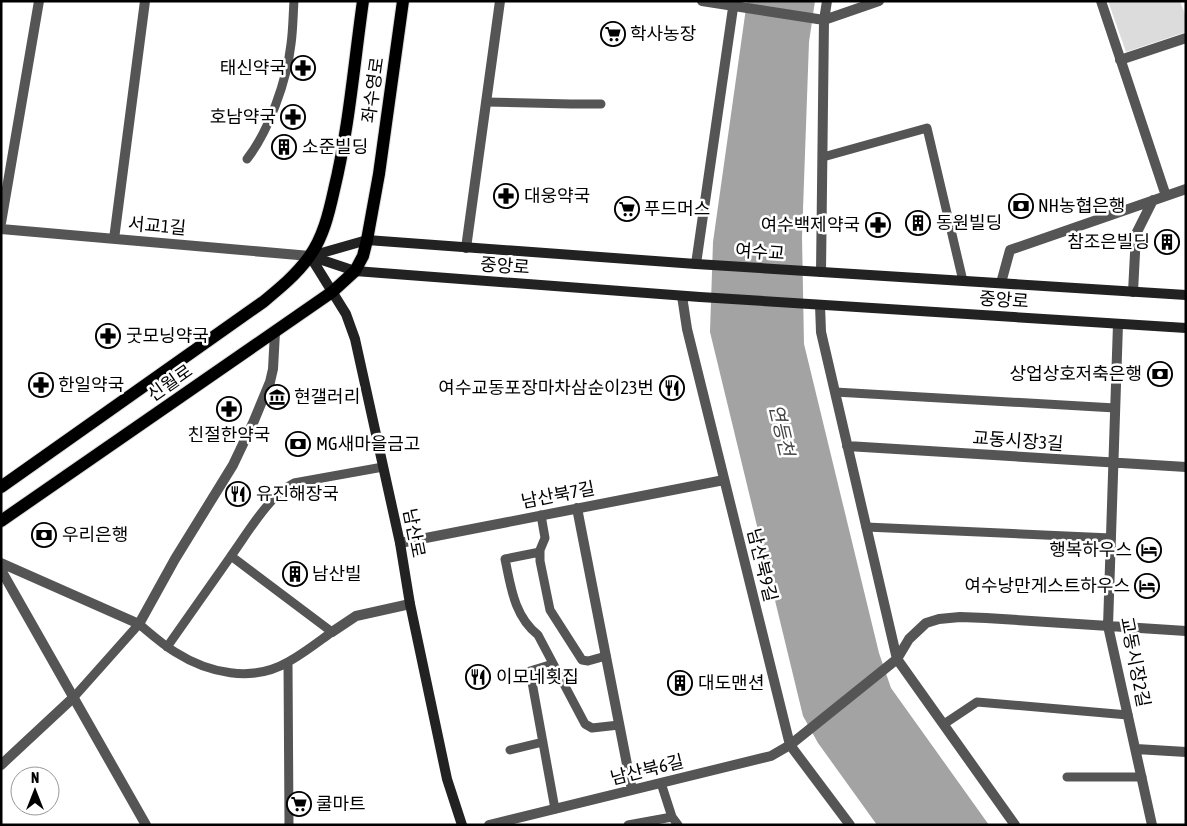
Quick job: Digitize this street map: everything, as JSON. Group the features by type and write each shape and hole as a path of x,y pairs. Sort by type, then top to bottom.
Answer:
{"main road":[{"name":"좌수영로","path":"310,256 322,235 339,167 363,1"},
{"name":"좌수영로","path":"356,271 368,240 403,1"},
{"name":"신월로","path":"1,488 263,302 290,280 310,256"},
{"name":"신월로","path":"1,521 276,332 332,292 356,271"}],"street":[{"path":"1,224 39,1"},
{"path":"114,239 145,1"},
{"path":"466,248 500,1"},
{"path":"702,1 734,4 745,8 824,20 879,1"},
{"path":"822,272 824,20 827,1"},
{"path":"1101,1 1166,196"},
{"path":"696,264 734,4"},
{"path":"1120,60 1186,38"},
{"path":"1001,283 1010,250 1186,189"},
{"path":"1133,292 1136,234 1153,200"},
{"name":"서교1길","path":"1,229 310,256"},
{"path":"310,256 368,240"},
{"name":"여수교","path":"368,240 696,264 1186,295"},
{"name":"중앙로","path":"310,256 356,271 682,296 1186,328"},
{"name":"남산로","path":"310,256 346,314 355,339 400,543 410,604 447,779 462,825"},
{"name":"남산북9길","path":"682,296 687,329 790,745 850,825"},
{"path":"820,305 821,332 897,659 1015,825"},
{"name":"교동시장2길","path":"1118,324 1108,626 1152,825"},
{"path":"1,563 139,624 175,559 233,465 253,423 270,382 276,332"},
{"name":"교동시장3길","path":"848,446 1186,467"},
{"name":"남산북7길","path":"400,543 724,480"},
{"path":"577,508 632,790"},
{"path":"1,570 146,825"},
{"path":"332,632 356,616 410,604"},
{"name":"남산북6길","path":"489,825 771,756 790,745 897,659 909,639 918,630 926,623 939,618 960,617 1186,630"},
{"path":"1,766 74,697"},
{"path":"1136,749 1186,752"}],"lane":[{"path":"247,159 261,138 286,71 291,45 294,1"},
{"path":"486,102 602,104"},
{"path":"823,157 927,128 963,281"},
{"path":"835,392 1115,408"},
{"path":"167,646 267,506 285,486 383,467"},
{"path":"541,515 545,538 540,552 540,561 550,610 572,648 584,662 606,656"},
{"path":"866,526 1111,538"},
{"path":"540,552 505,559 512,592 520,615 526,625 538,635 587,727 619,725"},
{"path":"74,697 139,624 176,653 204,666 231,673 255,673 276,668 332,632 231,556"},
{"path":"288,662 289,825"},
{"path":"553,664 530,671 555,809"},
{"path":"944,724 977,702 1128,715"},
{"path":"510,750 543,742"},
{"path":"1067,778 1142,777"},
{"path":"628,825 675,821 661,783"}],"shaded area":[{"path":"1108,1 1180,1 1186,17 1186,32 1126,52"}],"water":[{"name":"연등천","path":"747,1 815,1 809,42 802,237 804,344 879,653 891,688 989,825 877,825 818,743 803,716 710,332 713,242"}],"place":[{"name":"학사농장","path":"613,34"},
{"name":"태신약국","path":"303,68"},
{"name":"호남약국","path":"293,117"},
{"name":"소준빌딩","path":"284,147"},
{"name":"대웅약국","path":"506,196"},
{"name":"NH농협은행","path":"1021,206"},
{"name":"푸드머스","path":"627,209"},
{"name":"동원빌딩","path":"918,223"},
{"name":"여수백제약국","path":"878,225"},
{"name":"참조은빌딩","path":"1167,242"},
{"name":"굿모닝약국","path":"108,336"},
{"name":"상업상호저축은행","path":"1160,374"},
{"name":"한일약국","path":"41,385"},
{"name":"여수교동포장마차삼순이23번","path":"672,388"},
{"name":"현갤러리","path":"277,397"},
{"name":"친절한약국","path":"229,409"},
{"name":"MG새마을금고","path":"298,444"},
{"name":"유진해장국","path":"238,494"},
{"name":"우리은행","path":"44,535"},
{"name":"행복하우스","path":"1149,550"},
{"name":"남산빌","path":"295,574"},
{"name":"여수낭만게스트하우스","path":"1147,586"},
{"name":"이모네횟집","path":"478,677"},
{"name":"대도맨션","path":"680,683"},
{"name":"쿨마트","path":"299,804"}]}
